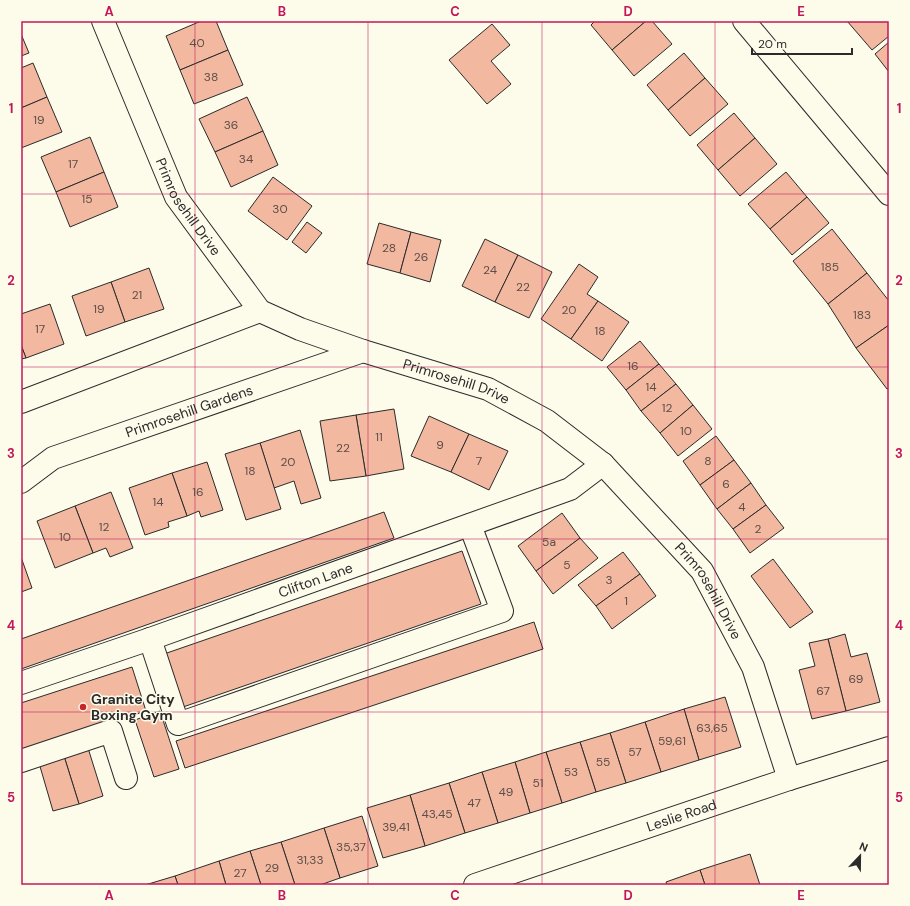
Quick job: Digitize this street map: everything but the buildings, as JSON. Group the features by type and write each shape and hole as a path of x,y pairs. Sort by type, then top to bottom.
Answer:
{"street":[{"name":"Primrosehill Drive","path":"103,21 176,197 260,311 300,329 488,389 547,421 603,464 702,570 753,667 789,779"},
{"path":"744,21 889,194"},
{"path":"21,402 260,311"},
{"name":"Primrosehill Gardens","path":"21,482 53,458 363,350"},
{"name":"Clifton Lane","path":"21,683 150,639 570,489 603,464"},
{"path":"150,639 178,724 502,611 470,525"},
{"path":"21,761 111,731 126,778"},
{"name":"Leslie Road","path":"475,885 789,779 889,748"}],"place":[{"name":"Granite City Boxing Gym","path":"83,707"}]}
